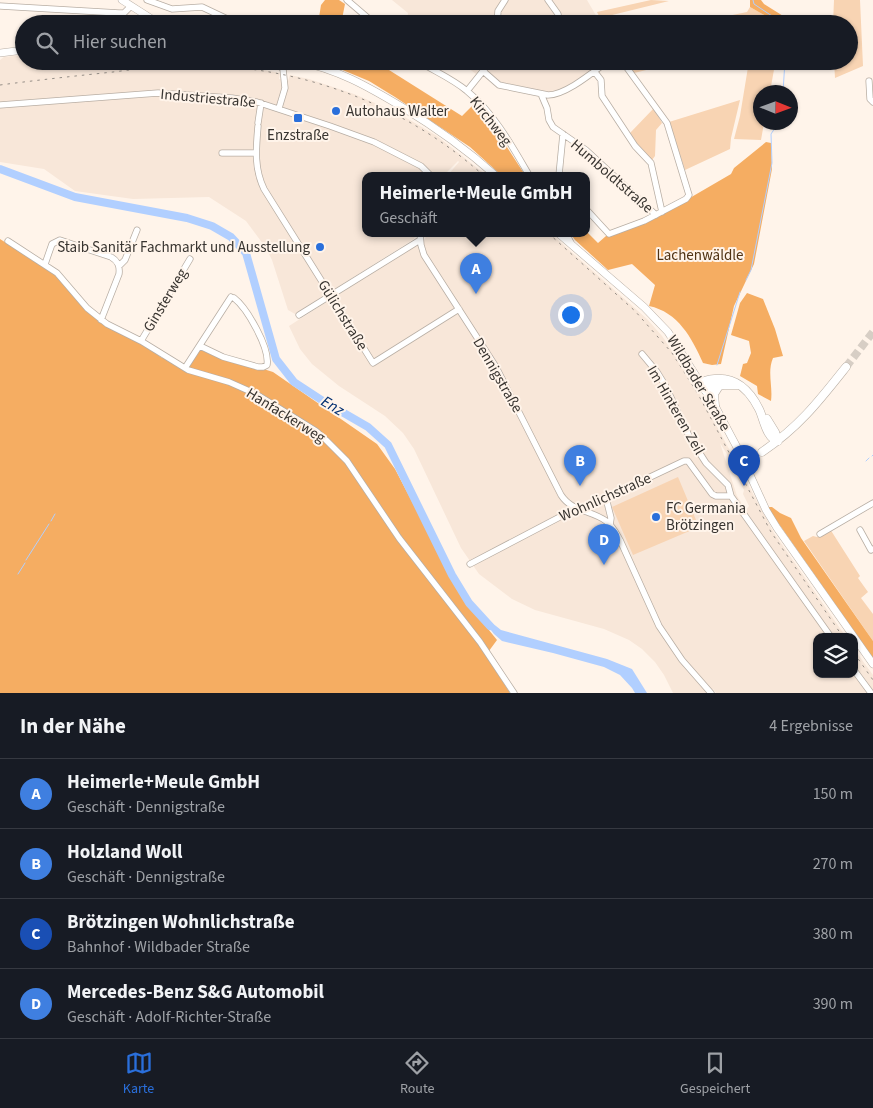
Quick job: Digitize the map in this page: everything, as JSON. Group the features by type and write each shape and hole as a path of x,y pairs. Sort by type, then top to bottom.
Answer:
{"highway":[{"path":"762,452 794,428 816,405 846,367"},
{"path":"702,386 710,380 726,379 733,380 740,385 772,426 778,441"},
{"path":"702,386 740,385"},
{"path":"715,406 714,394 719,386"},
{"path":"759,409 771,438 778,441"},
{"path":"772,426 781,429 794,428"}],"main road":[{"path":"122,0 145,15"},
{"path":"0,53 15,51"},
{"path":"332,70 360,82 448,137 491,172"},
{"name":"Wildbader Straße","path":"562,237 660,322 674,340 715,406 774,524 851,633"},
{"name":"Wildbader Straße","path":"858,643 873,664"}],"street":[{"path":"147,0 178,9 202,7 219,15"},
{"path":"347,0 364,15"},
{"path":"498,15 505,0"},
{"path":"548,0 558,15"},
{"path":"0,6 124,13 131,6"},
{"path":"279,108 285,88 283,70"},
{"name":"Kirchweg","path":"433,70 467,91 480,103 493,119 527,172"},
{"name":"Humboldtstraße","path":"541,94 547,108 548,120 553,127 586,150 659,214 689,195 667,123 629,70"},
{"path":"467,91 483,71 500,85 554,95"},
{"path":"547,108 554,95 594,71 602,80 602,96 635,146 650,163 659,214 609,234 590,213"},
{"path":"869,81 870,100 873,102"},
{"name":"Industriestraße","path":"0,105 158,93 232,98 279,108 383,147 420,166 427,172"},
{"path":"222,153 255,153 261,103"},
{"path":"559,172 563,134"},
{"name":"Gülichstraße","path":"255,153 260,181 373,363 459,309"},
{"path":"119,266 125,260 137,230"},
{"path":"568,237 573,247"},
{"path":"45,264 52,244 60,240 111,257 117,262 119,274 101,320"},
{"path":"299,315 420,240"},
{"name":"Dennigstraße","path":"420,240 427,260 493,362 510,392 561,495 575,509"},
{"name":"Hanfackerweg","path":"8,242 45,264 62,278 87,308 101,320 141,340 185,368 229,382 251,392 316,432 333,446 352,468 411,554 480,642 514,693"},
{"name":"Ginsterweg","path":"141,340 190,259"},
{"path":"185,368 232,297 244,307 254,322 267,358 267,365 258,367 223,357 200,346"},
{"name":"Im Hinteren Zeil","path":"642,354 665,385 690,438 706,463 728,485 731,496 828,633"},
{"name":"Wohnlichstraße","path":"470,564 575,509 587,507 684,461 688,461 712,494 716,496 731,496"},
{"path":"606,498 611,518 610,525"},
{"path":"820,534 873,503"},
{"path":"575,509 600,517 610,525 620,540 659,626 682,660 711,693"},
{"path":"860,530 871,550 873,549"},
{"path":"858,675 871,693"}],"shaded area":[{"path":"392,0 587,0 596,15 408,15 408,13"},
{"path":"651,0 669,1 612,15 598,15 597,12"},
{"path":"834,0 860,0 863,66 858,68 858,15 833,15"},
{"path":"750,7 764,15 732,15 747,12"},
{"path":"15,56 15,70 263,70 280,73 279,79 288,81 290,75 309,79 354,94 398,113 437,136 482,172 451,172 458,161 447,172 362,172 362,237 415,237 414,239 295,314 288,310 272,260 266,248 246,221 209,197 133,199 75,191 44,169 0,162 0,60 4,57"},
{"path":"471,70 479,70 476,74"},
{"path":"485,70 592,70 560,91 553,93 501,82"},
{"path":"632,70 646,70 634,73"},
{"path":"748,70 774,70 771,85 753,85 753,130 763,130 761,140 734,139"},
{"path":"835,70 854,70 835,78"},
{"path":"740,100 730,149 685,170 669,122"},
{"path":"654,108 662,123 656,130 655,156 652,160 638,146 630,133"},
{"path":"426,237 555,237 647,319 662,336 691,378 774,533 843,633 813,633 813,678 858,678 858,654 873,675 873,693 716,693 713,689 707,693 673,693 655,662 642,649 629,640 604,629 535,610 512,599 479,574 461,548 414,449 403,433 385,416 339,386 312,364 300,349 289,326","holes":["720,443 730,459 728,460 744,490 743,494 749,506 746,510 737,496"]},
{"name":"FC Germania Brötzingen","path":"678,477 699,527 633,555 612,507"},
{"path":"830,529 868,592 861,598 873,614 873,641 804,541 813,536 817,537"}],"green space":[{"path":"325,0 339,0 345,4 343,15 319,15 321,5"},
{"path":"750,0 761,0 782,15 764,15 750,7"},
{"path":"343,70 389,70 462,116 473,105 490,121 523,172 498,172 470,147 369,81"},
{"name":"Lachenwäldle","path":"766,142 771,143 772,169 754,264 734,306 721,364 712,365 703,363 689,336 676,320 659,309 649,306 655,285 632,264 608,270 573,237 590,237 590,235 598,243 606,236 652,220 731,174 734,168"},
{"path":"0,239 56,275 99,321 140,342 162,358 165,357 185,369 200,350 204,350 273,372 377,444 395,469 467,603 497,640 486,655 510,693 0,693"},
{"path":"747,293 763,299 783,356 773,358 771,363 771,401 758,394 757,386 740,376 743,364 747,363 751,353 749,341 731,335 740,303"},
{"path":"767,507 772,507 791,518 801,538 873,641 873,658 858,637 858,633 855,633"}],"water":[{"path":"486,618 501,630 607,659 632,669 647,693 635,693 620,675 604,667 502,641 483,620"}],"waterway":[{"path":"753,0 754,4 770,15"},
{"path":"783,85 784,70"},
{"path":"746,280 751,270 772,163 771,134 774,130"},
{"name":"Enz","path":"0,169 75,197 187,218 212,226 231,237 246,253 276,359 294,382 368,427 388,445 452,575 469,603 490,626"},
{"path":"717,365 740,292"},
{"path":"866,461 869,458"},
{"path":"51,521 55,514"},
{"path":"26,560 49,524"},
{"path":"18,574 25,563"}],"tunnel":[{"path":"846,367 873,332"}],"railway":[{"path":"0,85 125,70"},
{"path":"253,70 308,81 346,93 383,108 418,127 451,149 479,172"},
{"path":"552,237 635,311 672,353 698,394 771,532 840,633"},
{"path":"858,659 873,680"}],"place":[{"name":"Autohaus Walter","path":"336,111"},
{"name":"Enzstraße","path":"298,118"},
{"name":"Staib Sanitär Fachmarkt und Ausstellung","path":"320,247"},
{"name":"Heimerle+Meule GmbH","path":"476,294"},
{"name":"Holzland Woll","path":"580,486"},
{"name":"Brötzingen Wohnlichstraße","path":"744,486"},
{"name":"FC Germania Brötzingen","path":"656,517"},
{"name":"Mercedes-Benz S&G Automobil","path":"604,565"}]}
